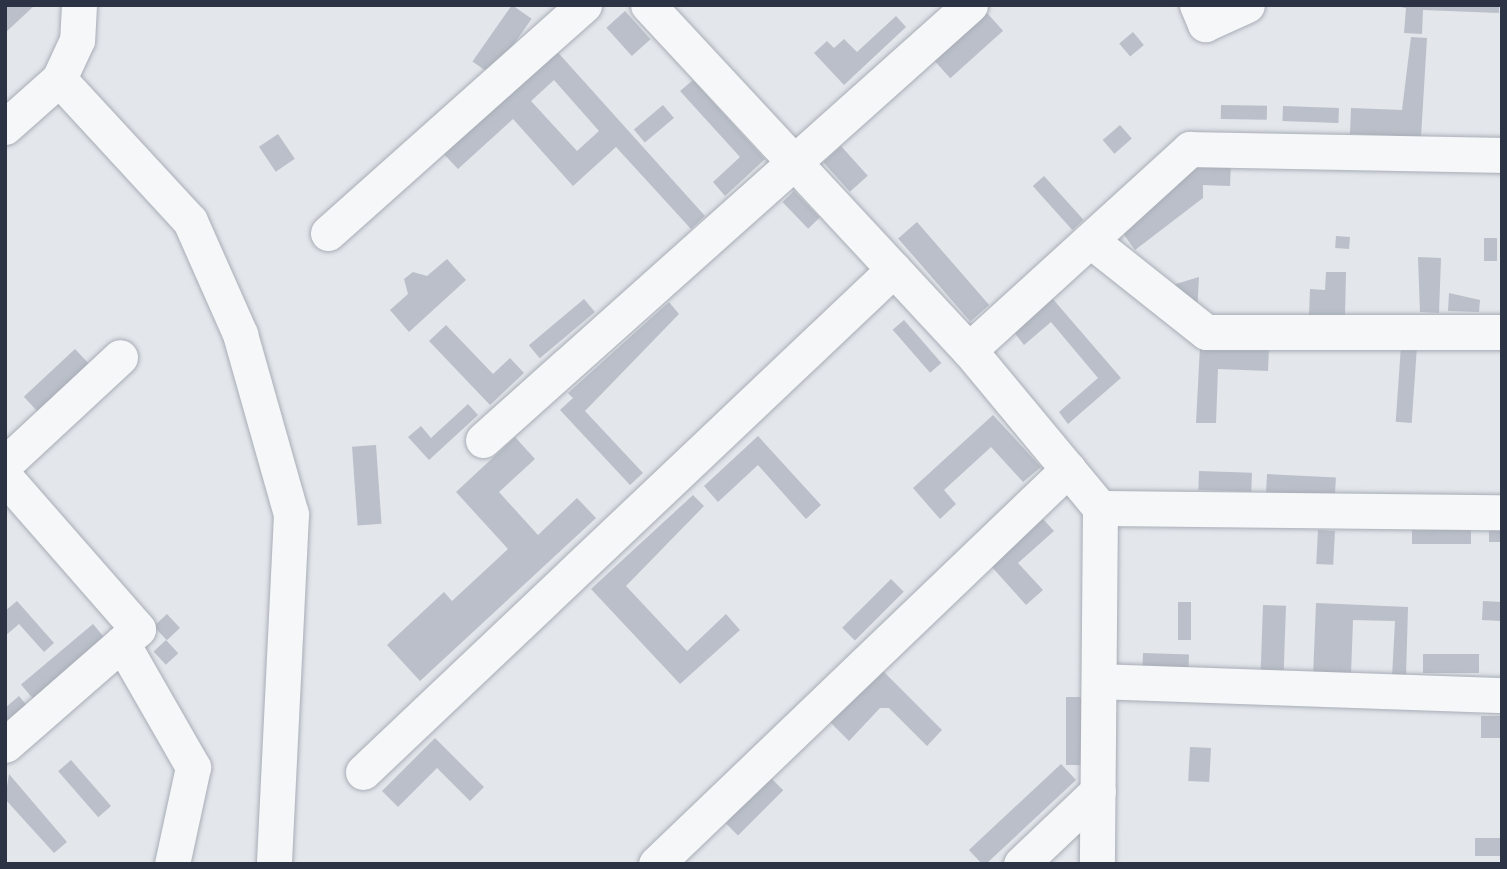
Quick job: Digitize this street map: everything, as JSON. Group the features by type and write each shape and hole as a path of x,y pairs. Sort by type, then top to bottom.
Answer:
{"lane":[{"path":"5,127 59,79 77,40 79,5"},
{"path":"328,233 584,5"},
{"path":"648,5 969,350 1100,508 1097,864"},
{"path":"483,440 970,5"},
{"path":"1197,5 1205,24 1247,5"},
{"path":"59,79 190,221 240,334 291,514 274,864"},
{"path":"969,350 1190,149 1502,155"},
{"path":"1090,240 1206,332 1502,332"},
{"path":"363,772 894,269"},
{"path":"5,464 120,357"},
{"path":"656,864 1068,469"},
{"path":"5,477 138,629 5,745"},
{"path":"1100,508 1502,512"},
{"path":"122,643 193,767 172,864"},
{"path":"1099,681 1502,695"},
{"path":"1021,864 1098,791"}],"building":[{"path":"5,5 35,5 5,33"},
{"path":"512,5 532,19 492,75 472,62"},
{"path":"1389,5 1499,5 1499,13 1423,10 1422,34 1404,33 1406,8"},
{"path":"625,11 650,39 632,56 606,28"},
{"path":"987,13 1003,31 950,78 934,61"},
{"path":"896,16 906,27 844,85 814,53 827,41 834,48 844,39 857,52"},
{"path":"1133,32 1144,45 1130,57 1119,44"},
{"path":"1411,37 1427,38 1421,137 1350,134 1351,108 1402,110"},
{"path":"553,47 705,216 691,229 616,147 573,186 513,119 458,169 440,150","holes":["554,80 599,131 577,151 531,101"]},
{"path":"693,80 765,159 725,196 713,182 740,157 680,91"},
{"path":"663,105 674,118 645,142 634,129"},
{"path":"1221,105 1267,106 1267,120 1221,119"},
{"path":"1283,106 1339,108 1338,123 1282,121"},
{"path":"1120,125 1132,139 1114,154 1103,140"},
{"path":"278,134 295,159 276,172 259,147"},
{"path":"841,146 868,176 850,192 823,162"},
{"path":"1204,161 1231,162 1230,186 1203,185 1203,198 1135,250 1119,228"},
{"path":"1044,176 1083,220 1072,230 1033,186"},
{"path":"794,191 820,218 808,229 782,202"},
{"path":"917,222 989,305 970,321 898,238"},
{"path":"1336,236 1350,237 1349,249 1335,248"},
{"path":"1484,238 1497,238 1497,261 1484,261"},
{"path":"1418,257 1441,258 1439,313 1420,312"},
{"path":"447,259 466,280 409,332 390,310 408,294 404,279 413,272 427,276"},
{"path":"1326,272 1346,272 1345,317 1309,315 1310,289 1325,290"},
{"path":"1199,277 1197,313 1166,287"},
{"path":"1449,293 1480,300 1479,312 1448,311"},
{"path":"1052,298 1121,378 1068,424 1059,412 1098,378 1051,322 1024,345 1013,331"},
{"path":"584,299 595,312 540,358 529,345"},
{"path":"669,302 679,314 585,411 643,473 630,485 560,410 573,398 568,393"},
{"path":"904,320 941,363 930,373 893,330"},
{"path":"446,325 493,374 510,358 524,373 490,405 429,341"},
{"path":"1200,346 1269,348 1268,371 1218,369 1216,423 1196,423"},
{"path":"1401,346 1417,347 1412,423 1396,422"},
{"path":"75,349 91,366 39,414 24,397"},
{"path":"468,404 478,415 429,460 408,437 421,426 431,438"},
{"path":"993,415 1041,467 1023,482 991,447 944,490 956,504 940,519 913,488"},
{"path":"758,436 821,505 806,519 758,465 718,502 704,486"},
{"path":"515,437 535,459 499,492 538,535 577,498 596,518 420,681 387,645 444,592 452,601 508,549 456,492"},
{"path":"376,445 382,524 358,525 352,447"},
{"path":"1199,471 1252,473 1251,492 1198,490"},
{"path":"1267,474 1336,478 1335,502 1266,498"},
{"path":"693,495 704,506 626,586 687,651 726,614 740,630 680,684 591,589"},
{"path":"1043,519 1054,531 1018,563 1043,590 1026,605 991,566"},
{"path":"1489,529 1502,529 1502,542 1489,542"},
{"path":"1318,530 1335,531 1333,565 1316,564"},
{"path":"1412,530 1471,530 1471,544 1412,544"},
{"path":"891,579 904,592 855,641 842,628"},
{"path":"17,601 54,643 44,652 19,624 5,636 5,611"},
{"path":"1483,601 1502,602 1501,621 1482,620"},
{"path":"1178,602 1191,602 1191,640 1178,640"},
{"path":"1316,603 1408,607 1406,677 1392,677 1395,621 1353,620 1351,675 1313,677"},
{"path":"1263,605 1286,606 1283,679 1260,678"},
{"path":"167,614 180,628 167,640 154,626"},
{"path":"93,624 109,643 37,704 21,684"},
{"path":"166,640 178,653 166,665 154,652"},
{"path":"1143,653 1189,655 1188,674 1142,672"},
{"path":"1423,654 1479,654 1479,673 1423,673"},
{"path":"877,665 942,730 927,746 889,708 880,708 849,741 825,717"},
{"path":"19,696 29,708 5,729 5,708"},
{"path":"1066,697 1083,697 1083,765 1066,765"},
{"path":"1481,716 1502,716 1502,738 1481,738"},
{"path":"435,738 484,787 470,801 437,768 398,807 382,791"},
{"path":"1190,747 1211,748 1209,782 1188,781"},
{"path":"71,760 111,806 98,817 58,771"},
{"path":"1061,764 1076,780 986,864 982,864 969,850"},
{"path":"9,774 67,842 54,853 5,799"},
{"path":"767,774 783,790 738,836 722,819"},
{"path":"1475,838 1502,838 1502,856 1475,856"}]}
